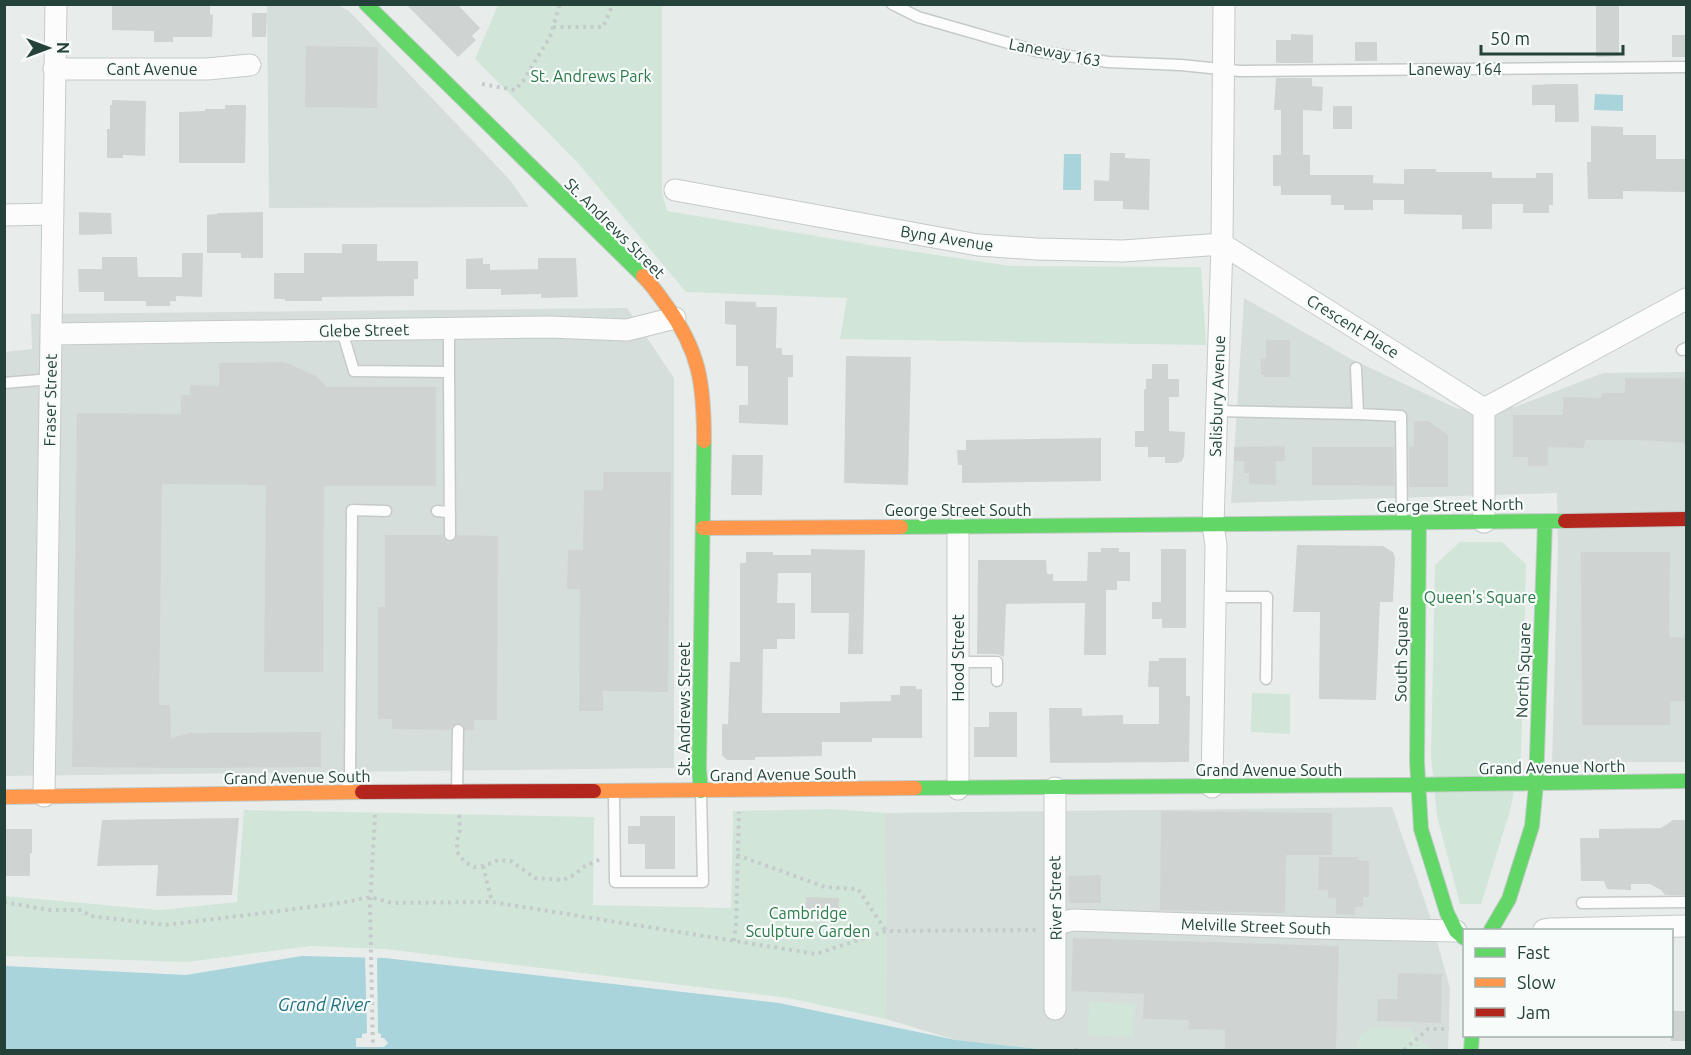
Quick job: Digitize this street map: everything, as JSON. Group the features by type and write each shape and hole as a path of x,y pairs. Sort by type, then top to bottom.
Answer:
{"main road":[{"name":"St. Andrews Street","path":"366,4 650,283 675,318 692,349 701,382 704,422 699,769 701,791"},
{"name":"George Street North","path":"1213,525 1686,519"},
{"name":"North Square","path":"1536,784 1545,521"},
{"name":"South Square","path":"1417,785 1419,523"},
{"name":"George Street South","path":"703,528 1213,525"},
{"name":"Grand Avenue North","path":"1417,785 1686,781"},
{"path":"1492,929 1509,899 1532,826 1536,784"},
{"name":"Grand Avenue South","path":"4,797 457,791 1417,785"},
{"path":"1417,785 1421,829 1447,913 1460,934"}],"street":[{"name":"Fraser Street","path":"44,796 56,4"},
{"name":"Salisbury Avenue","path":"1212,787 1216,546 1213,525 1222,244 1224,4"},
{"name":"Cant Avenue","path":"54,69 207,69 250,65"},
{"name":"Byng Avenue","path":"675,190 978,245 1123,251 1222,244"},
{"path":"4,215 53,214"},
{"name":"Crescent Place","path":"1222,244 1484,409"},
{"path":"1484,522 1484,409 1686,299"},
{"name":"Glebe Street","path":"51,334 548,327 627,330 675,318"},
{"name":"Hood Street","path":"958,527 958,789"},
{"name":"River Street","path":"1055,788 1055,1009"},
{"name":"Melville Street South","path":"1056,924 1072,920 1460,934"},
{"path":"1552,929 1686,926"}],"lane":[{"name":"Laneway 163","path":"892,4 918,16 1036,51 1108,62 1181,65 1223,70"},
{"name":"Laneway 164","path":"1223,70 1686,67"},
{"path":"449,329 450,535"},
{"path":"342,331 354,372 449,372"},
{"path":"1356,369 1358,414"},
{"path":"4,383 51,379"},
{"path":"1217,411 1401,416 1402,523"},
{"path":"346,793 350,774 352,510 386,511"},
{"path":"437,512 449,512"},
{"path":"1215,597 1267,597 1266,679"},
{"path":"958,663 997,662 997,681"},
{"path":"457,791 458,730"},
{"path":"614,791 615,882 703,882 701,791"},
{"path":"1582,903 1686,902"}],"path":[{"path":"479,84 515,90 550,37 560,4"},
{"path":"553,27 603,27 613,4"},
{"path":"734,940 739,808"},
{"path":"459,814 460,830 457,852 465,862 474,867 500,860 511,861 535,878 563,880 585,866 614,853"},
{"path":"373,1050 370,905 375,815"},
{"path":"737,855 825,887 858,889 886,931"},
{"path":"483,866 492,902"},
{"path":"4,903 49,910 82,910 90,916 166,925 335,904 372,897 392,903 492,902 816,954 886,931 1041,930 1056,924"},
{"path":"1404,1050 1428,1029 1451,1029"},
{"path":"1075,1050 1081,1050"}],"shaded area":[{"path":"267,5 338,5 349,11 510,180 529,207 269,208"},
{"path":"1244,298 1351,359 1458,409 1515,407 1603,373 1686,372 1686,762 1552,762 1558,548 1557,493 1231,503"},
{"path":"627,308 674,378 674,768 5,776 5,352 32,349 31,314"},
{"path":"1392,807 1429,913 1450,988 1448,1050 1048,1050 956,1040 886,1019 885,813"}],"green space":[{"name":"St. Andrews Park","path":"498,5 662,5 662,192 667,211 1011,266 1201,267 1206,345 840,339 847,298 686,292 578,163 475,59"},
{"name":"Queen's Square","path":"1460,542 1502,542 1526,564 1521,755 1510,811 1481,904 1460,904 1437,816 1431,757 1435,565"},
{"path":"1252,693 1290,694 1290,734 1251,732"},
{"name":"Cambridge Sculpture Garden","path":"832,809 885,813 886,1019 788,998 385,949 311,946 187,962 5,956 5,896 160,910 237,902 244,810 594,817 593,905 731,908 733,811"},
{"path":"1089,1002 1135,1004 1134,1037 1088,1035"},
{"path":"1370,1028 1409,1029 1431,1050 1358,1050 1359,1036"}],"water":[{"path":"1595,94 1623,95 1623,111 1594,110"},
{"path":"1064,154 1081,154 1081,190 1063,190"},
{"name":"Grand River","path":"302,956 385,958 779,1003 956,1040 1048,1050 5,1050 5,966 186,975","holes":["356,1038 384,1038 388,1043 384,1047 356,1047"]}],"pier":[{"path":"365,955 377,955 378,1033 381,1034 381,1041 362,1041 362,1034 367,1033"}],"building":[{"path":"112,4 210,4 210,14 213,15 212,37 173,37 173,42 154,42 154,31 112,30"},
{"path":"406,4 457,4 480,28 472,36 476,40 458,57"},
{"path":"1596,4 1619,4 1619,56 1596,57"},
{"path":"252,13 267,13 266,37 252,37"},
{"path":"1291,34 1313,35 1313,63 1276,63 1276,40 1291,40"},
{"path":"1672,35 1686,35 1686,57 1672,57"},
{"path":"1355,42 1377,42 1377,61 1355,61"},
{"path":"306,46 378,47 377,108 305,107"},
{"path":"1276,78 1312,78 1312,86 1323,87 1322,111 1303,110 1303,155 1310,155 1310,175 1373,175 1373,183 1404,184 1404,169 1436,169 1436,172 1492,172 1492,178 1536,178 1536,173 1553,173 1553,205 1549,205 1549,213 1523,213 1523,204 1492,204 1492,229 1462,229 1462,215 1404,214 1404,200 1373,200 1373,210 1344,210 1344,205 1331,205 1331,195 1281,195 1281,186 1273,186 1273,155 1281,155 1281,110 1274,110"},
{"path":"1578,84 1579,122 1555,122 1555,105 1532,105 1532,85"},
{"path":"112,100 146,101 145,156 123,155 123,158 107,158 107,129 110,129"},
{"path":"225,105 246,105 245,163 179,163 179,112 225,109"},
{"path":"1333,106 1352,106 1352,129 1333,129"},
{"path":"1591,126 1623,127 1623,135 1656,135 1656,159 1686,159 1686,192 1623,191 1623,199 1588,199 1587,162 1591,162"},
{"path":"1110,153 1125,153 1125,158 1150,159 1149,210 1123,209 1123,201 1094,201 1094,180 1109,181"},
{"path":"79,212 111,213 112,234 79,235"},
{"path":"263,212 263,258 241,258 241,253 207,253 207,215"},
{"path":"342,244 377,244 377,261 418,261 418,279 414,279 414,296 322,297 322,301 274,299 274,273 304,273 304,253 342,253"},
{"path":"182,253 203,253 202,297 176,296 176,301 170,301 170,306 146,306 146,301 104,301 104,292 79,292 78,269 102,269 102,257 137,257 138,277 182,277"},
{"path":"483,258 483,264 490,264 490,270 538,269 538,258 576,258 578,297 541,298 541,294 501,295 501,289 466,289 466,259"},
{"path":"725,301 756,302 756,307 777,307 776,348 782,348 782,355 793,355 793,377 788,377 788,425 739,423 739,405 748,405 748,366 736,366 736,325 725,324"},
{"path":"1266,340 1290,340 1290,377 1261,375 1261,359 1266,358"},
{"path":"846,356 911,357 908,485 844,483"},
{"path":"284,362 316,376 327,387 436,387 436,486 324,486 323,672 264,672 266,485 162,484 159,705 170,705 171,738 190,733 321,732 321,767 72,767 77,413 181,414 181,395 190,395 190,385 219,386 219,363"},
{"path":"1152,364 1168,364 1168,379 1179,379 1179,397 1169,397 1169,431 1185,432 1184,456 1182,461 1177,463 1165,463 1165,457 1148,457 1148,447 1135,447 1135,431 1144,431 1144,389 1146,389 1146,379 1152,379"},
{"path":"1625,378 1686,378 1686,443 1585,440 1584,448 1548,447 1548,466 1528,466 1528,457 1513,457 1513,415 1563,415 1563,397 1601,398 1602,393 1625,393"},
{"path":"1414,421 1428,421 1448,435 1448,487 1409,487 1409,446 1414,446"},
{"path":"1101,438 1101,481 962,483 962,465 958,465 957,450 966,450 966,440"},
{"path":"1285,446 1285,461 1276,461 1276,485 1249,484 1249,473 1244,473 1244,461 1234,461 1234,447"},
{"path":"1312,447 1394,447 1394,486 1312,485"},
{"path":"732,455 763,455 762,495 731,495"},
{"path":"603,472 671,472 668,692 603,691 603,711 579,711 580,589 567,589 568,550 583,550 584,490 603,490"},
{"path":"385,535 443,535 444,539 449,542 454,541 457,535 498,536 497,720 474,720 474,730 465,730 462,724 458,723 452,726 451,730 392,729 392,719 378,719 378,607 385,607"},
{"path":"1297,545 1383,546 1393,552 1395,558 1393,602 1380,602 1376,700 1319,699 1320,612 1293,612"},
{"path":"1101,548 1119,548 1119,552 1130,552 1130,581 1117,581 1117,590 1106,590 1106,655 1084,655 1085,603 1006,604 1004,657 997,654 977,654 978,560 1046,560 1047,574 1053,574 1053,581 1087,581 1088,552 1101,552"},
{"path":"811,549 865,550 863,654 848,654 849,613 811,613 811,573 778,573 777,603 795,603 795,639 777,639 777,649 763,649 762,713 840,713 840,702 891,701 891,695 900,695 900,686 916,686 916,689 922,689 922,738 872,738 872,742 822,742 822,756 755,757 755,760 727,760 722,755 722,724 728,724 730,662 740,662 740,563 746,563 746,552 811,555"},
{"path":"1161,549 1186,549 1186,628 1162,628 1162,619 1152,619 1152,602 1161,602"},
{"path":"1581,552 1670,552 1669,634 1670,637 1686,638 1686,701 1670,701 1670,725 1582,725"},
{"path":"1159,658 1186,658 1186,696 1190,696 1189,762 1050,763 1049,708 1082,708 1082,716 1123,715 1123,724 1159,724 1159,687 1148,687 1149,661 1159,661"},
{"path":"989,712 1017,712 1017,757 974,757 974,727 989,727"},
{"path":"1161,811 1332,813 1332,855 1286,855 1285,913 1160,910"},
{"path":"640,816 675,816 675,869 645,869 645,844 628,844 628,826 640,826"},
{"path":"239,818 232,895 156,896 158,865 97,866 102,820"},
{"path":"1673,820 1686,820 1686,895 1665,895 1650,884 1631,884 1631,890 1607,889 1604,881 1581,881 1580,838 1599,838 1599,829 1661,828"},
{"path":"4,829 32,829 30,876 4,876"},
{"path":"1319,857 1358,857 1358,860 1369,861 1369,897 1363,897 1363,907 1355,907 1355,915 1336,914 1336,898 1328,898 1328,890 1318,890"},
{"path":"1101,875 1101,903 1069,903 1068,876"},
{"path":"806,897 839,898 838,921 805,920"},
{"path":"1073,938 1339,946 1336,1050 1225,1050 1225,1030 1188,1029 1189,1020 1143,1019 1144,994 1071,991"},
{"path":"1398,973 1442,974 1441,1023 1377,1021 1378,999 1397,999"},
{"path":"1673,1011 1686,1011 1686,1041 1671,1041"}],"traffic: fast":[{"path":"366,4 643,276"},
{"path":"701,791 699,769 704,441"},
{"path":"1492,929 1509,899 1532,826 1536,784 1545,521"},
{"path":"901,527 1565,521"},
{"path":"1419,523 1417,762 1421,829 1447,913 1456,931 1463,937"},
{"path":"915,788 1686,781"},
{"path":"1471,1050 1472,1037"}],"traffic: slow":[{"path":"643,276 677,322 693,353 701,385 704,441"},
{"path":"703,528 901,527"},
{"path":"594,791 915,788"},
{"path":"4,797 362,792"}],"traffic: jam":[{"path":"1565,521 1686,519"},
{"path":"362,792 594,791"}]}
